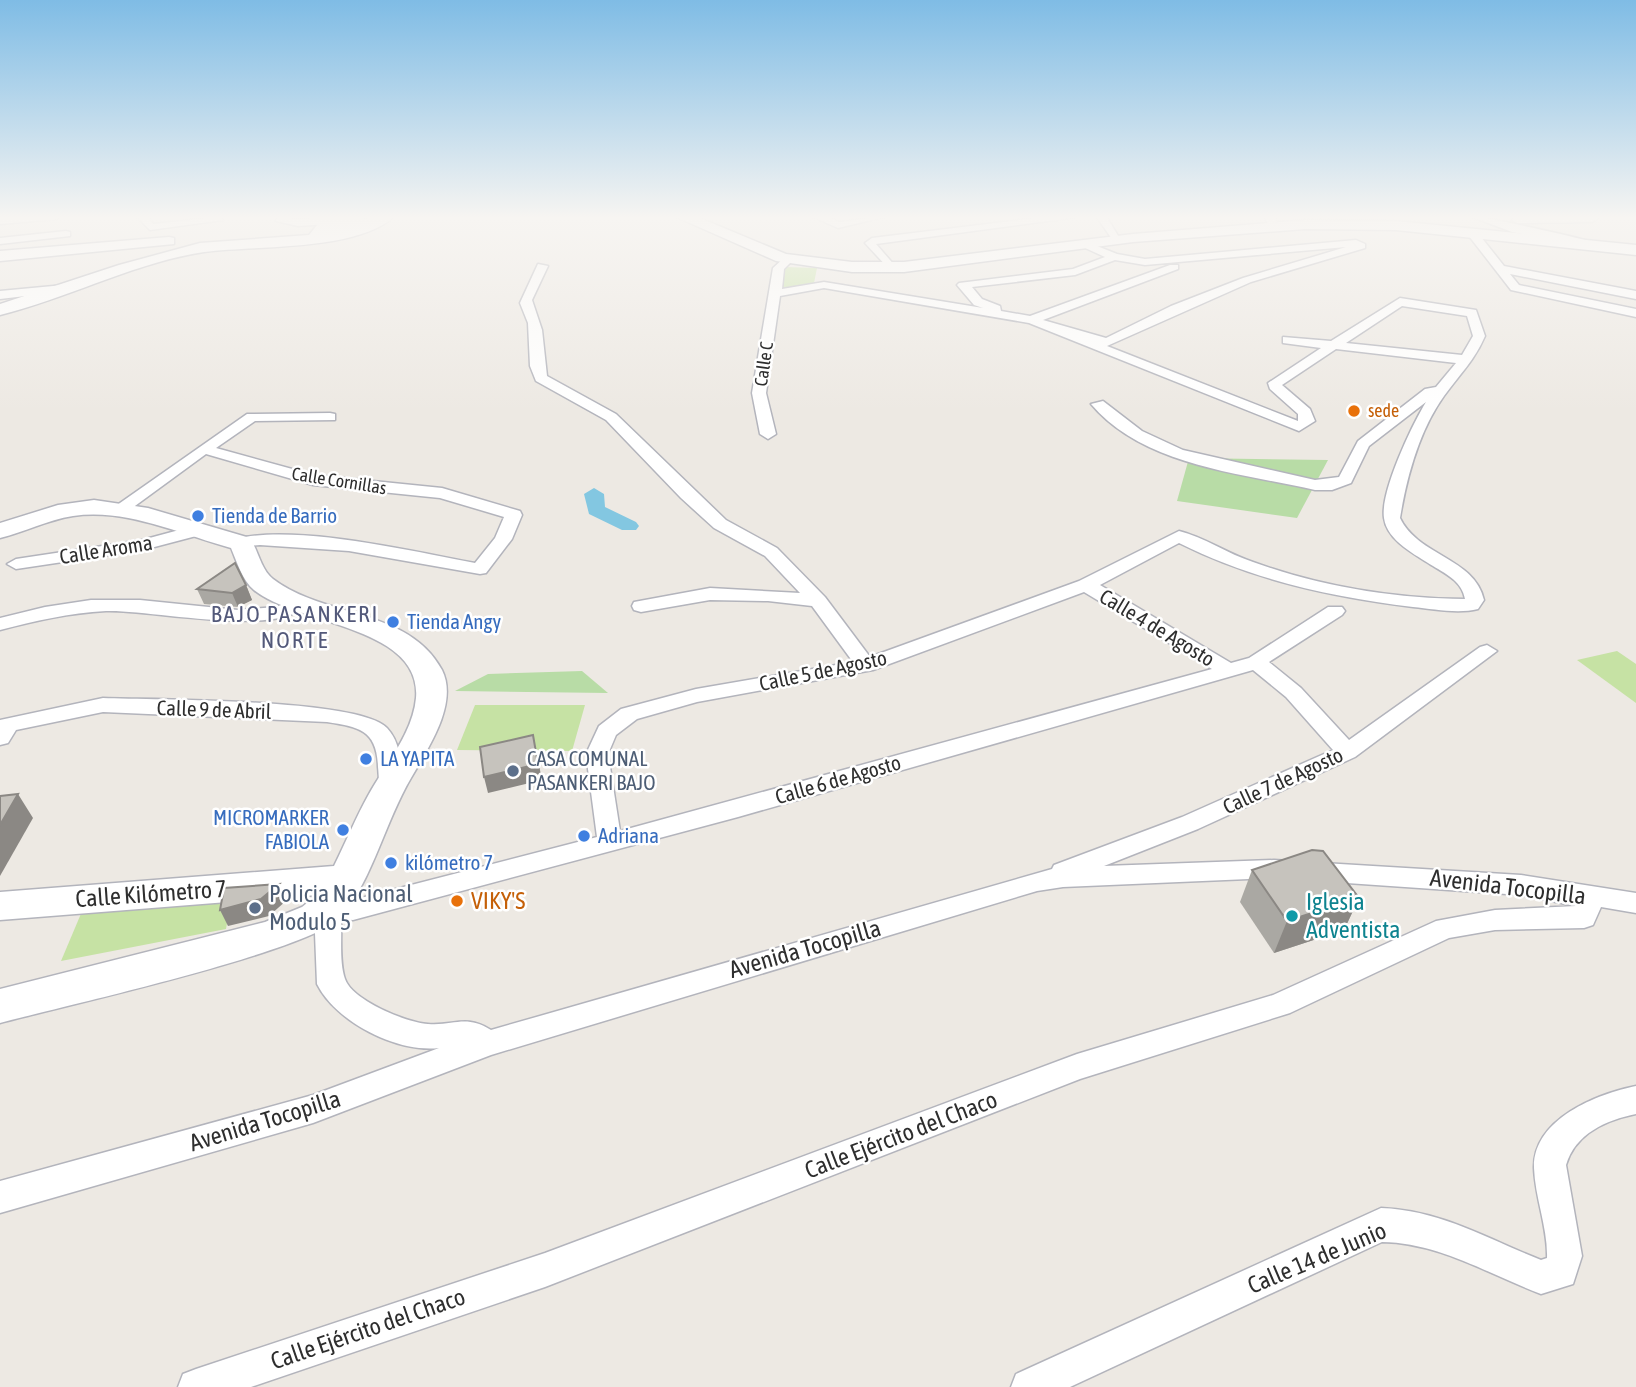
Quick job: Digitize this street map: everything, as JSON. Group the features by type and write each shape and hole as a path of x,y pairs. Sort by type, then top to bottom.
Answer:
{"main road":[{"path":"0,310 90,281"},
{"path":"0,531 73,509 93,507 118,510 241,543 261,583 296,604 400,640 421,657 430,674 431,696 417,738 390,783 335,894 298,925 266,937 0,1006"},
{"name":"Calle Kilómetro 7","path":"0,906 335,894"}],"street":[{"path":"537,281 527,295 526,304 534,323 538,354 536,368 541,378 611,417 687,495 720,524 771,552 818,601 866,666"},
{"name":"Calle C","path":"768,434 759,393 778,281"},
{"path":"824,281 824,285"},
{"path":"999,315 1000,311 978,302 963,285 1000,281"},
{"path":"1031,320 1138,281"},
{"path":"777,293 824,285 1031,320 1107,342 1175,309 1245,281"},
{"path":"1509,281 1515,288 1636,313"},
{"path":"1561,281 1636,295"},
{"path":"0,295 64,289"},
{"path":"1056,326 1056,330 1275,415 1294,426 1304,426 1308,418 1275,383 1400,302 1472,313 1479,336 1468,360 1441,391 1430,392 1363,444 1345,480 1324,485 1178,454 1137,434 1098,404"},
{"path":"1287,340 1468,360"},
{"name":"Calle 5 de Agosto","path":"610,842 597,754 607,731 618,720 638,710 695,696 866,666 1086,584 1188,541 1264,572 1339,593 1471,605 1476,594 1472,587 1406,541 1394,526 1392,518 1410,449 1441,391"},
{"path":"118,510 252,417 330,418"},
{"name":"Calle Cornillas","path":"204,449 313,480 442,493 514,515 513,523 480,569 349,546 260,540 241,543"},
{"name":"Calle Aroma","path":"16,564 155,542 194,531"},
{"name":"Calle 4 de Agosto","path":"1086,584 1228,671"},
{"path":"641,606 710,594 768,595 818,601"},
{"path":"0,624 58,610 94,606 149,606 251,615 284,611 296,604"},
{"name":"Calle 6 de Agosto","path":"335,894 353,911 738,810 1256,662 1335,611"},
{"name":"Calle 7 de Agosto","path":"1063,877 1064,870 1191,823 1347,752 1487,651"},
{"path":"1256,662 1279,678 1306,704 1347,752"},
{"name":"Calle 9 de Abril","path":"0,738 8,724 103,705 327,715 356,719 381,731 388,743 390,783"},
{"name":"Avenida Tocopilla","path":"0,1197 313,1109 488,1043 1037,881 1063,877 1274,869 1521,884 1636,903"},
{"path":"335,894 331,985 349,1004 395,1030 429,1037 470,1032 478,1034 488,1043"},
{"name":"Calle Ejército del Chaco","path":"196,1387 545,1269 1077,1068 1280,1004 1445,928 1495,920 1577,920 1588,914 1589,906 1584,895"},
{"name":"Calle 14 de Junio","path":"1029,1387 1381,1225 1402,1224 1424,1229 1541,1277 1561,1272 1565,1256 1550,1165 1555,1151 1563,1134 1590,1118 1636,1100"}],"green space":[{"path":"780,281 814,281 813,288 778,287"},
{"path":"1189,458 1328,460 1297,518 1177,501"},
{"path":"1617,651 1636,664 1636,703 1577,660"},
{"path":"582,671 608,693 455,691 488,674"},
{"path":"475,705 585,705 572,751 457,750"},
{"path":"235,878 226,929 61,961 91,890"}],"building":[{"path":"235,563 246,585 232,593 197,589"},
{"path":"533,735 538,764 484,777 480,747"},
{"path":"18,794 0,825 0,796"},
{"path":"1312,850 1323,851 1359,898 1287,921 1252,870"},
{"path":"279,884 261,899 220,910 224,888"}],"waterway":[{"path":"594,494 596,510 629,526"}],"place":[{"name":"sede","path":"1354,411"},
{"name":"Tienda de Barrio","path":"198,516"},
{"name":"Tienda Angy","path":"393,622"},
{"name":"LA YAPITA","path":"366,759"},
{"name":"CASA COMUNAL PASANKERI BAJO","path":"513,771"},
{"name":"MICROMARKER FABIOLA","path":"343,830"},
{"name":"Adriana","path":"584,836"},
{"name":"kilómetro 7","path":"391,863"},
{"name":"VIKY'S","path":"457,901"},
{"name":"Policia Nacional Modulo 5","path":"255,908"},
{"name":"Iglesia Adventista","path":"1292,916"}],"district":[{"name":"BAJO PASANKERI NORTE","path":"295,627"}]}
